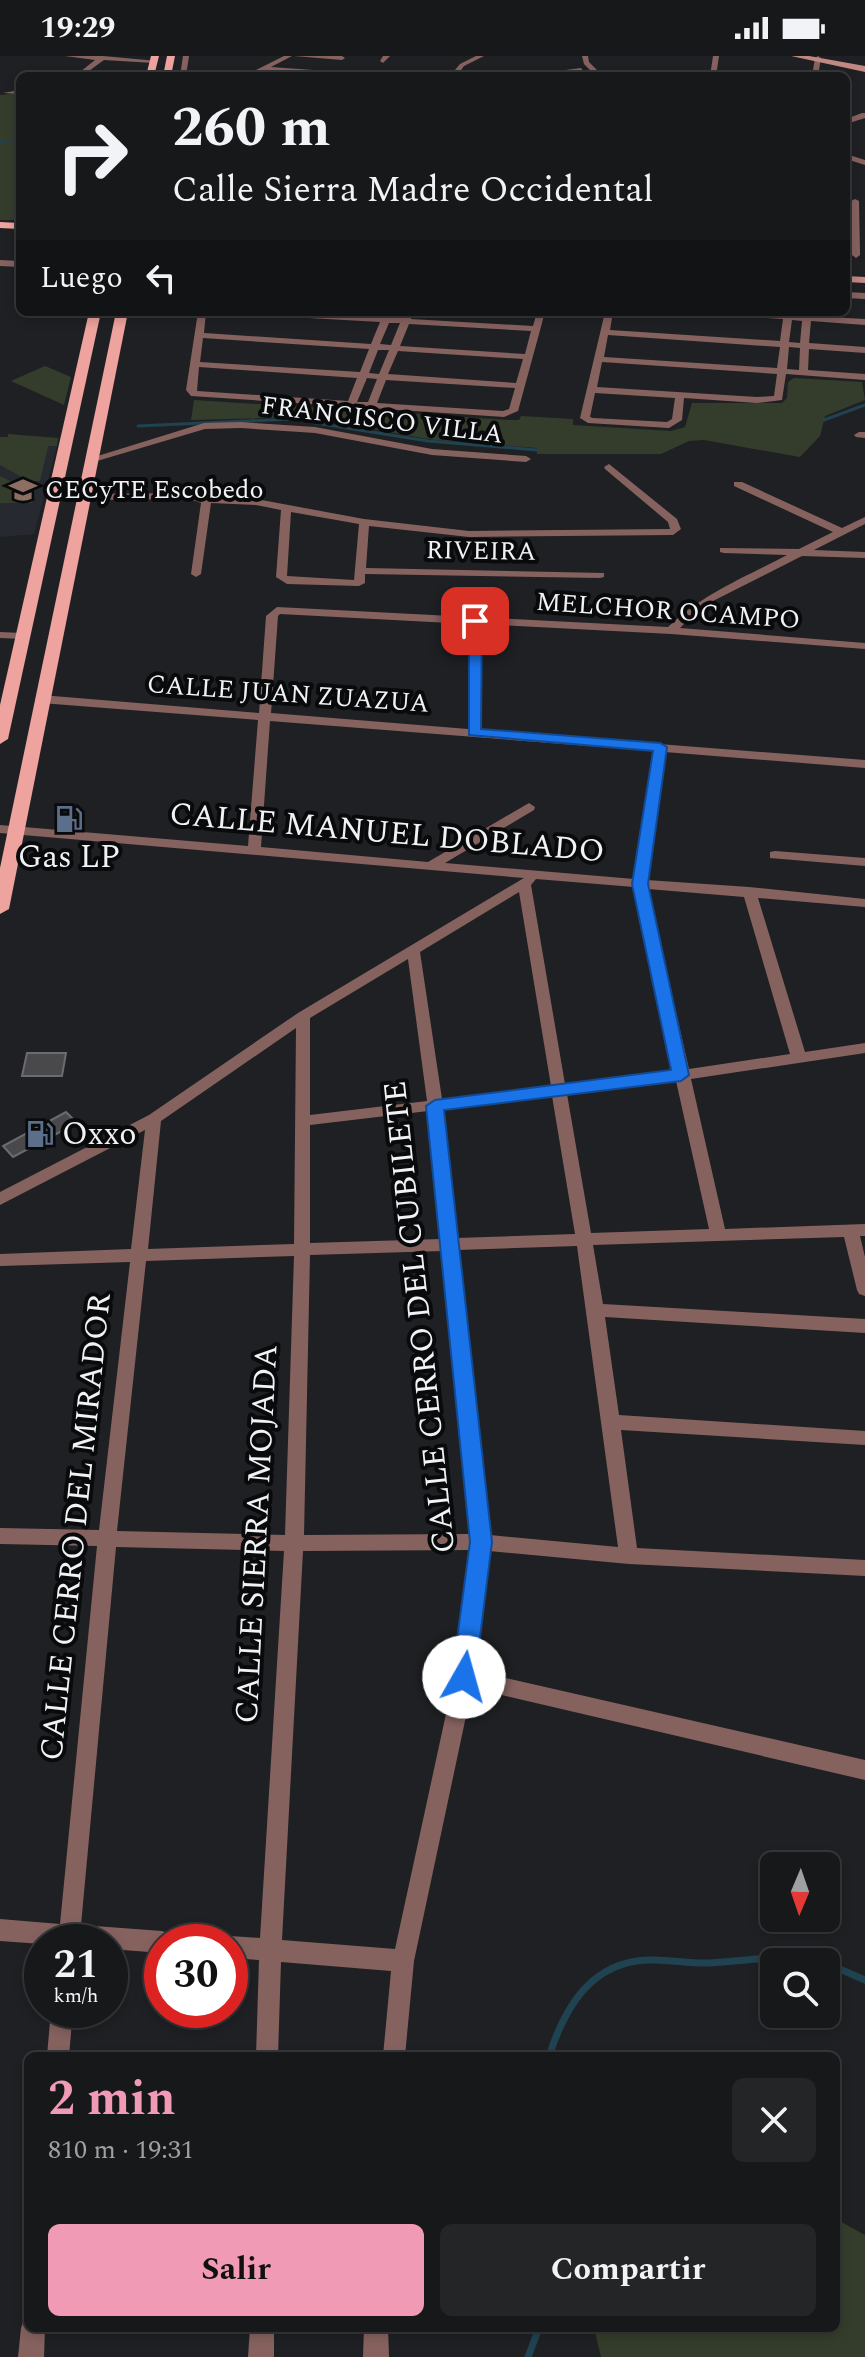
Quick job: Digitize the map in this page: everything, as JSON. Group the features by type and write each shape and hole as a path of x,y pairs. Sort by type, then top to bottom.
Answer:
{"main road":[{"path":"795,56 844,58 865,67"},
{"path":"821,57 865,67"},
{"path":"0,739 94,316"},
{"path":"0,909 8,829 41,699 121,316"}],"street":[{"path":"68,56 154,58"},
{"path":"255,72 289,56"},
{"path":"297,56 342,57"},
{"path":"456,72 462,65 481,56"},
{"path":"83,72 102,58"},
{"path":"261,69 316,72"},
{"path":"574,72 581,70"},
{"path":"7,93 16,92"},
{"path":"856,255 850,200 865,203"},
{"path":"201,316 191,390 194,394 508,414 513,411 540,316"},
{"path":"351,405 388,316 537,329"},
{"path":"371,406 407,316"},
{"path":"608,316 584,416 587,419 662,426 677,420 680,396"},
{"path":"592,390 776,399 781,394 788,316"},
{"path":"803,373 807,316"},
{"path":"828,316 865,322"},
{"path":"605,332 865,350"},
{"path":"198,335 528,357"},
{"path":"598,359 865,377"},
{"path":"194,364 520,386"},
{"name":"FRANCISCO VILLA","path":"93,459 204,426 224,425 315,430 397,448 460,456 526,459"},
{"path":"84,502 165,501 192,505 203,500 243,500 364,522 469,534 673,532 676,529 673,521 609,467"},
{"path":"738,484 840,531"},
{"path":"196,574 203,500"},
{"name":"RIVEIRA","path":"286,508 281,577 287,581 360,577 600,575"},
{"path":"671,631 692,610 709,599 865,520"},
{"path":"360,577 364,522"},
{"path":"724,550 865,555"},
{"name":"MELCHOR OCAMPO","path":"266,717 272,616 277,610 671,631 865,646"},
{"path":"474,732 475,621"},
{"path":"0,635 23,636"},
{"name":"CALLE JUAN ZUAZUA","path":"41,699 865,764"},
{"path":"254,849 266,717"},
{"path":"660,747 640,884 718,1235"},
{"path":"432,865 529,807"},
{"name":"CALLE MANUEL DOBLADO","path":"8,829 865,903"},
{"path":"775,855 865,862"},
{"path":"0,1199 154,1119 303,1016 413,948 542,875"},
{"path":"524,883 596,1310 629,1556"},
{"path":"749,891 799,1058"},
{"name":"CALLE CERRO DEL CUBILETE","path":"394,2052 403,1961 464,1677 481,1542 435,1106 413,948"},
{"name":"CALLE SIERRA MOJADA","path":"267,2052 269,1950 294,1543 302,1250 303,1016"},
{"path":"303,1121 681,1075 865,1048"},
{"name":"CALLE CERRO DEL MIRADOR","path":"70,1924 107,1540 154,1119"},
{"path":"0,1260 857,1230 865,1290"},
{"path":"596,1310 865,1326"},
{"path":"612,1422 865,1438"},
{"path":"0,1536 294,1543 481,1542 629,1556 865,1568"},
{"path":"464,1677 865,1770"},
{"path":"0,1930 24,1933"},
{"path":"248,1948 403,1961"},
{"path":"58,2052 60,2028"},
{"path":"31,2357 33,2332"},
{"path":"261,2357 262,2332"},
{"path":"376,2332 376,2357"}],"shaded area":[{"name":"CECyTE Escobedo","path":"0,445 57,446 34,534 0,537"}],"green space":[{"path":"16,93 16,220 0,220 0,95"},
{"path":"45,366 71,377 64,405 11,381"},
{"path":"794,378 862,382 865,400 825,416 820,436 800,457 704,440 689,441 661,454 537,454 537,448 434,440 303,417 191,420 194,400 509,420 519,420 521,416 573,419 573,425 671,431 685,427 692,403 782,403 787,398 788,382"},
{"path":"8,434 58,438 57,446 48,446 40,481 29,481 0,465 0,437 8,437"},
{"path":"0,476 22,487 36,487 32,503 0,503"},
{"path":"840,2221 865,2235 865,2357 601,2357 595,2332 840,2332"}],"building":[{"name":"Oxxo","path":"27,1053 66,1053 62,1076 22,1076"},
{"name":"Oxxo","path":"66,1112 77,1123 13,1157 3,1146"}],"waterway":[{"path":"0,143 16,140"},
{"path":"824,420 865,405"},
{"path":"138,426 291,419 428,441 537,450"},
{"path":"551,2052 572,2005 583,1990 611,1969 648,1960 710,1963 760,1959"},
{"path":"840,1969 865,1980"},
{"path":"528,2357 537,2332"}],"place":[{"name":"CECyTE Escobedo","path":"23,490"},
{"name":"Gas LP","path":"69,819"},
{"name":"Oxxo","path":"40,1134"}],"route":[{"path":"464,1677 481,1542 435,1106 681,1075 640,884 660,747 474,732 475,621"}]}
